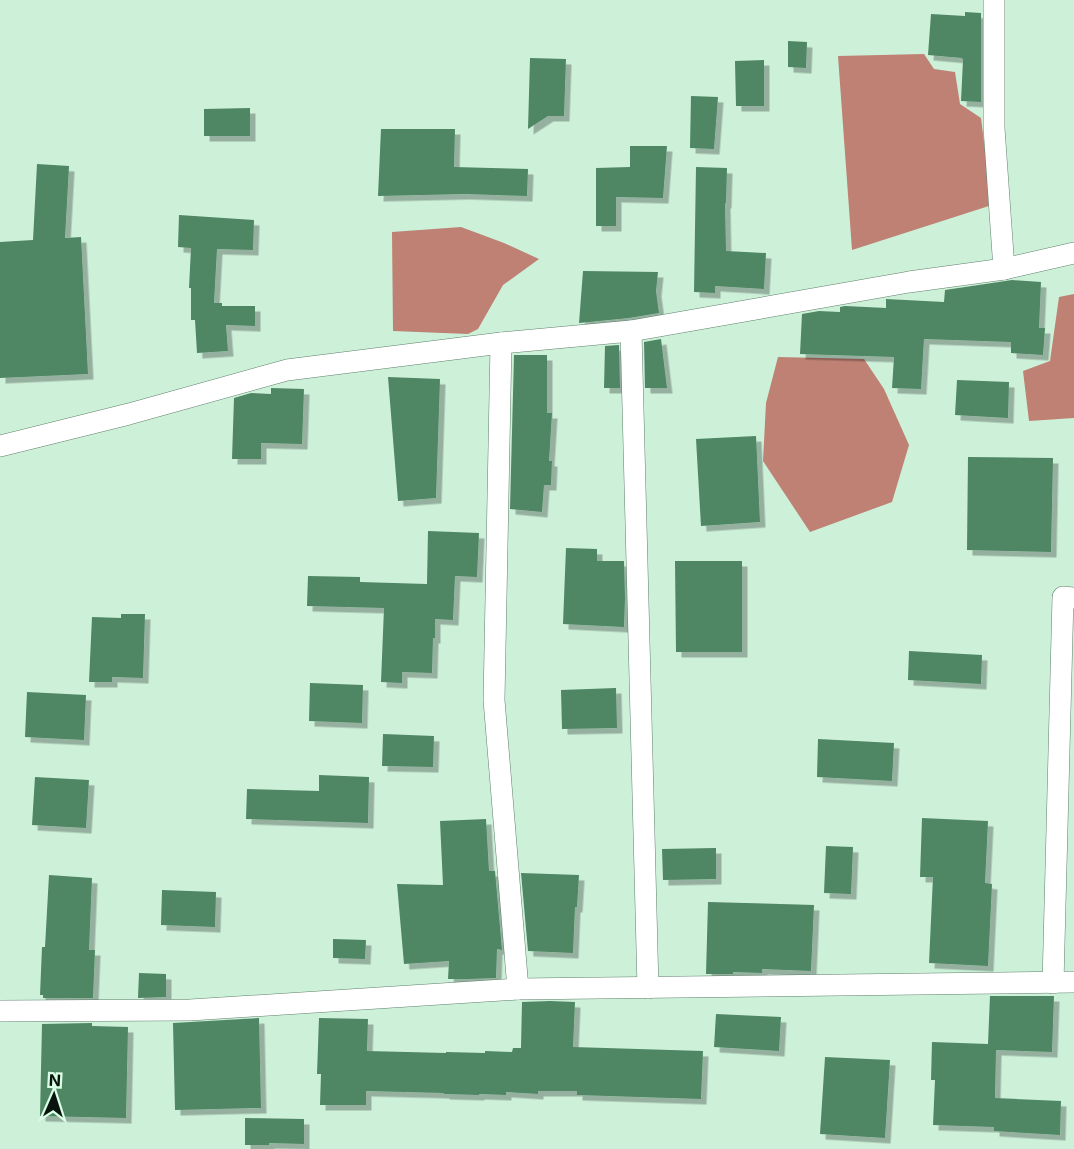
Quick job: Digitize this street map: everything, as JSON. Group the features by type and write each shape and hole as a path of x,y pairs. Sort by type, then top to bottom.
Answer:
{"street":[{"path":"994,0 994,128 1004,269"},
{"path":"0,446 129,414 287,370 501,343 631,331 909,282 1004,269 1074,253"},
{"path":"631,331 648,988"},
{"path":"501,343 494,700 518,989"},
{"path":"0,1011 190,1010 518,989 1064,983 1063,597 1074,598"}],"shaded area":[{"path":"924,54 934,69 955,72 960,104 981,118 992,205 852,250 838,56"},
{"path":"461,227 539,259 503,285 478,329 468,334 393,331 392,232"},
{"path":"1074,294 1074,418 1029,421 1023,371 1050,361 1059,297"},
{"path":"778,357 864,359 884,389 909,445 892,502 810,532 763,461 766,403"}],"building":[{"path":"965,12 981,13 981,102 961,101 962,58 928,55 931,14 965,16"},
{"path":"788,41 807,42 806,68 788,67"},
{"path":"530,58 566,59 564,116 548,116 528,129"},
{"path":"764,60 764,106 736,106 735,61"},
{"path":"691,96 718,97 714,149 690,148"},
{"path":"250,108 250,136 204,136 204,109"},
{"path":"381,129 455,129 454,167 528,169 527,196 465,194 378,196"},
{"path":"630,146 667,146 663,198 616,197 616,226 596,226 596,168 630,167"},
{"path":"37,164 69,166 65,238 81,237 88,374 0,378 0,242 33,240"},
{"path":"696,167 727,168 726,251 766,253 764,289 715,286 715,293 694,292"},
{"path":"179,215 254,220 253,250 217,249 214,303 222,303 222,306 255,306 255,326 226,325 228,351 197,353 195,320 191,320 191,288 189,288 191,248 178,247"},
{"path":"583,271 658,272 656,291 659,313 579,323"},
{"path":"1012,280 1041,282 1039,328 1045,328 1043,355 1011,353 1011,342 924,339 921,389 892,388 894,357 800,354 802,314 819,311 840,312 840,307 845,306 886,308 886,299 944,302 945,290"},
{"path":"661,339 667,388 645,388 644,342"},
{"path":"619,345 620,388 604,388 605,346"},
{"path":"514,355 547,355 547,413 552,413 549,461 552,461 551,485 544,485 542,512 510,509"},
{"path":"388,377 440,379 436,498 398,501"},
{"path":"957,380 1009,382 1008,418 955,415"},
{"path":"271,388 304,389 302,444 261,443 261,459 232,459 234,398 251,393 271,394"},
{"path":"756,436 760,522 701,526 696,439"},
{"path":"968,457 1053,458 1051,552 967,550"},
{"path":"428,531 479,533 477,577 455,576 453,620 435,619 432,673 402,672 402,683 381,682 384,608 307,606 308,576 360,577 360,582 427,584"},
{"path":"566,548 597,549 597,561 624,561 624,627 563,624"},
{"path":"675,561 742,561 742,652 676,652"},
{"path":"121,614 145,614 143,678 112,677 112,682 89,682 92,617 121,618"},
{"path":"909,651 982,655 981,684 908,680"},
{"path":"310,683 363,685 362,723 309,721"},
{"path":"616,688 617,728 562,729 561,690"},
{"path":"27,692 86,695 84,740 25,737"},
{"path":"383,734 434,736 433,767 382,766"},
{"path":"818,739 894,743 892,781 817,777"},
{"path":"319,775 369,777 368,823 246,819 247,789 319,791"},
{"path":"35,777 89,780 86,828 32,825"},
{"path":"922,818 988,821 985,883 992,884 988,966 929,963 933,877 920,877"},
{"path":"486,819 489,871 495,871 502,950 497,949 496,978 448,979 449,961 404,964 397,884 443,885 440,821"},
{"path":"826,846 853,847 851,894 824,893"},
{"path":"716,848 716,879 663,880 662,849"},
{"path":"521,873 579,875 573,953 528,951"},
{"path":"49,875 92,878 89,950 95,950 93,998 43,998 43,995 40,995"},
{"path":"162,890 216,892 215,927 161,925"},
{"path":"708,902 814,905 811,971 762,969 762,973 706,974"},
{"path":"333,939 366,940 365,959 333,958"},
{"path":"139,973 166,974 166,997 138,998"},
{"path":"990,996 1054,996 1052,1052 996,1050 995,1098 1061,1101 1060,1135 994,1131 994,1127 933,1125 935,1080 931,1080 932,1042 988,1044"},
{"path":"522,1002 575,1002 573,1047 703,1051 701,1099 577,1095 577,1091 538,1091 538,1094 506,1092 506,1095 479,1095 366,1091 366,1105 320,1105 321,1074 317,1074 319,1018 368,1019 367,1051 512,1052 513,1048 521,1048"},
{"path":"716,1014 781,1017 779,1051 714,1047"},
{"path":"259,1018 261,1108 175,1110 173,1023"},
{"path":"92,1023 92,1026 128,1027 126,1118 40,1116 42,1024"},
{"path":"825,1057 890,1060 885,1138 820,1134"},
{"path":"245,1118 304,1119 304,1144 245,1145"}]}
